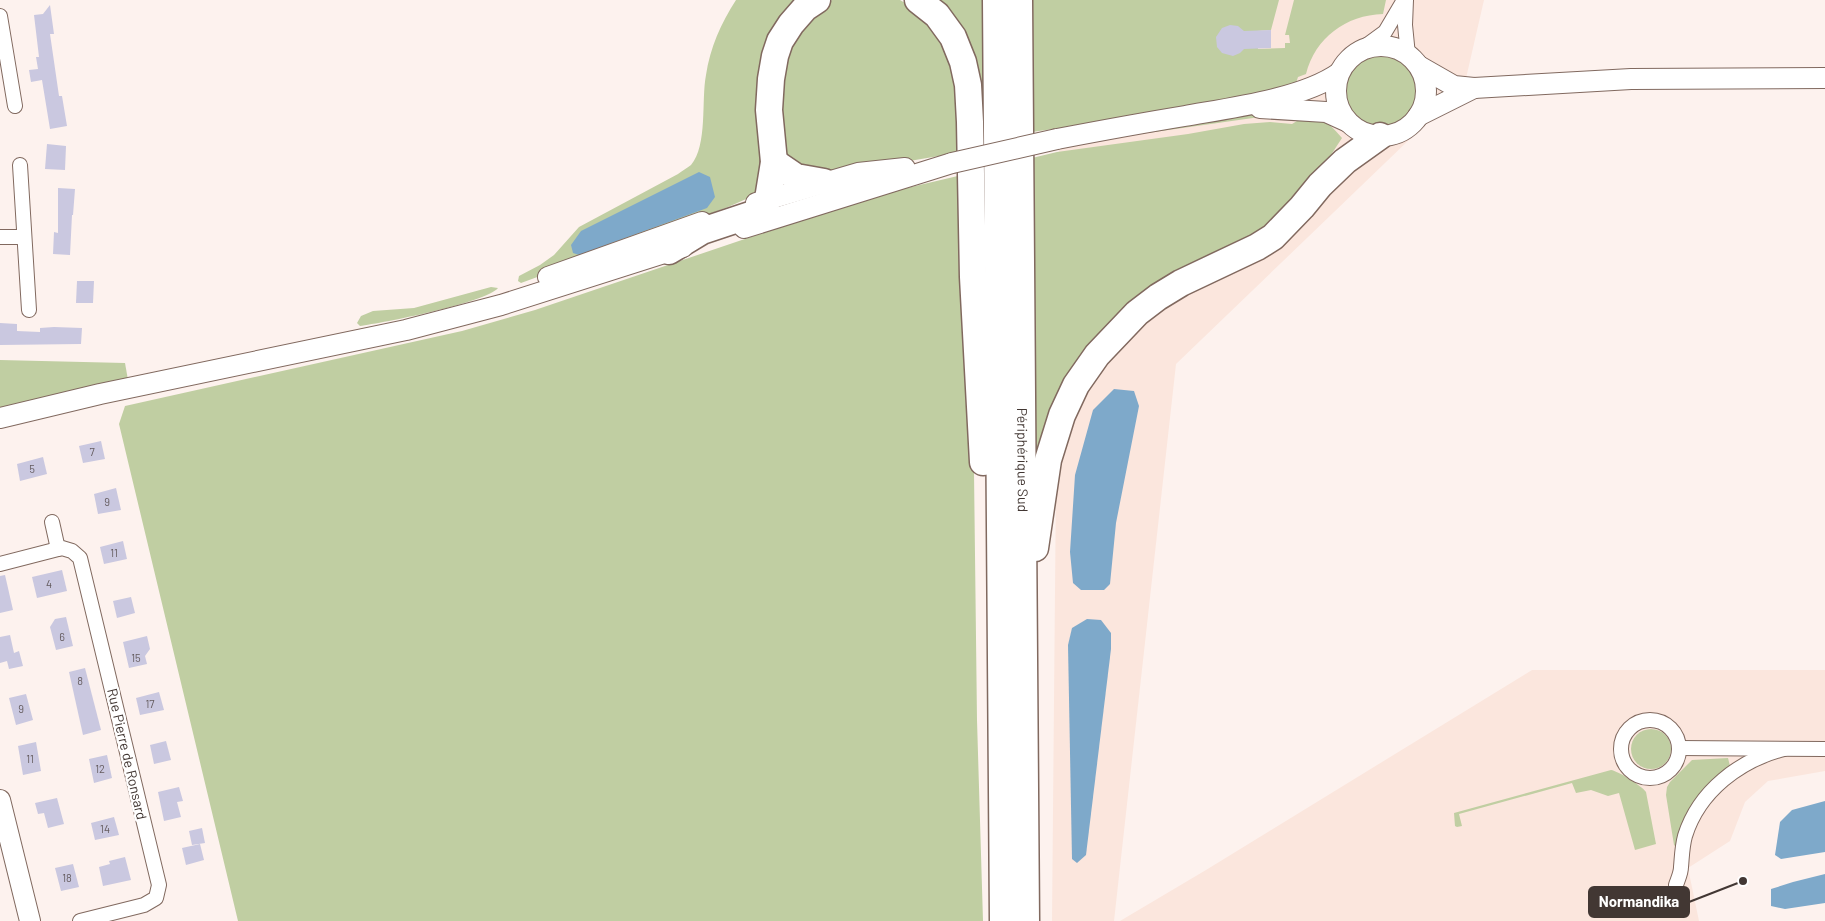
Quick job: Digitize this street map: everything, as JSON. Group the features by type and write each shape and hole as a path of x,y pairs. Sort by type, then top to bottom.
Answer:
{"highway":[{"path":"669,251 702,231 759,212 768,199 774,162 769,110 771,76 775,56 780,41 791,24 805,8 817,0"},
{"path":"918,0 933,11 948,29 960,52 967,78 970,122 973,277 984,487 1000,509"},
{"name":"Périphérique Sud","path":"996,0 1003,921"},
{"name":"Périphérique Sud","path":"1019,0 1026,921"},
{"path":"1024,615 1048,460 1069,400 1076,385 1097,355 1137,313 1158,297 1273,237 1296,214 1320,185 1345,161 1380,136"},
{"path":"774,162 796,177 824,182"}],"main road":[{"path":"0,418 100,394 406,330 501,306 669,251 952,163 1057,139 1238,107 1299,92 1329,80 1339,73 1348,60 1359,52 1372,47 1384,46 1397,49 1454,86 1474,88 1631,80 1825,78"},
{"path":"1414,60 1424,76 1426,90 1425,102 1418,116"},
{"path":"1339,73 1336,88 1337,102 1348,122"},
{"path":"1238,107 1326,112 1348,122 1365,133 1380,136 1396,133 1406,128 1418,116 1474,88"},
{"path":"406,330 599,258 768,199 858,173 952,163"},
{"path":"0,800 30,921"}],"street":[{"path":"1359,52 1385,32 1405,0"},
{"path":"1405,0 1406,25 1414,60"},
{"path":"0,16 2,43 15,106"},
{"path":"20,165 29,310"},
{"path":"0,237 24,237"},
{"path":"0,564 58,550 52,522"},
{"name":"Rue Pierre de Ronsard","path":"58,550 62,548 72,551 80,558 158,885 156,898 144,906 80,921"},
{"path":"1653,720 1669,727 1676,737 1679,748 1678,759 1672,769 1663,776 1647,779 1636,776 1628,769 1622,760 1620,748 1623,737 1631,727 1641,722 1653,720"},
{"path":"1679,748 1825,749"},
{"path":"1676,885 1681,868 1682,846 1695,815 1708,796 1722,780 1744,764 1763,755 1784,749"}],"shaded area":[{"path":"1055,0 1484,0 1464,87 1176,364 1114,921 1052,921 1059,153 1057,139"},
{"path":"1532,670 1825,670 1825,771 1768,781 1745,802 1730,841 1688,868 1699,921 1120,921 1206,870"}],"green space":[{"path":"736,0 799,0 761,149 762,186 753,196 728,207 521,283 518,281 519,276 554,255 579,227 678,174 691,165 700,146 705,85 710,55 721,27"},
{"path":"832,0 900,0 917,10 957,63 965,145 951,154 832,174 811,173 782,153 779,72 806,19"},
{"path":"939,0 984,0 986,142 982,142"},
{"path":"1032,0 1279,0 1271,30 1257,31 1258,49 1285,48 1285,43 1290,43 1289,35 1285,35 1294,0 1386,0 1383,14 1369,15 1345,24 1325,39 1310,61 1306,74 1298,77 1295,86 1159,114 1032,132"},
{"path":"1375,54 1389,54 1403,60 1413,70 1419,84 1417,105 1403,122 1389,128 1375,128 1361,122 1351,112 1345,98 1345,84 1351,70 1361,60"},
{"path":"1268,112 1267,116 1119,137 1245,114"},
{"path":"1299,115 1328,123 1342,138 1327,161 1288,213 1124,316 1034,495 1032,158 1057,152 1188,134 1244,124 1270,122 1292,124 1297,121"},
{"path":"962,175 974,472 977,720 983,921 238,921 119,424 125,406 462,331 535,310 795,222 894,191"},
{"path":"491,287 498,288 490,294 455,306 372,324 360,326 357,323 361,316 373,311 414,308"},
{"path":"0,360 125,363 128,380 0,409"},
{"path":"1655,729 1662,732 1668,738 1671,749 1670,757 1662,766 1655,769 1647,769 1640,766 1632,757 1631,745 1634,738 1643,730"},
{"path":"1728,758 1730,766 1703,791 1697,800 1679,843 1675,846 1666,795 1670,782 1692,760"},
{"path":"1611,770 1630,779 1646,792 1656,844 1635,850 1619,793 1608,796 1591,790 1576,793 1572,783 1459,814 1462,826 1455,826 1454,813"}],"water":[{"path":"699,172 710,177 715,197 707,208 579,255 573,253 571,245 581,231"},
{"path":"1114,389 1134,391 1139,406 1116,523 1110,584 1104,590 1081,590 1073,583 1070,552 1075,475 1093,410"},
{"path":"1087,619 1101,620 1111,633 1111,649 1086,855 1077,863 1072,859 1068,645 1072,628"},
{"path":"1825,801 1825,852 1781,859 1775,855 1780,822 1792,810"},
{"path":"1825,874 1825,903 1785,909 1771,906 1771,889"}],"building":[{"path":"50,5 54,34 50,34 59,96 62,96 67,126 50,129 42,80 31,82 29,70 38,69 36,57 39,57 34,15 43,14"},
{"path":"1230,25 1238,26 1244,31 1271,30 1271,48 1244,49 1233,56 1222,53 1217,47 1216,37 1222,28"},
{"path":"47,144 66,146 65,170 45,169"},
{"path":"58,188 75,189 70,255 53,254 54,232 58,233"},
{"path":"77,281 94,281 93,303 76,303"},
{"path":"0,323 17,324 17,331 40,332 40,328 54,327 82,328 81,344 0,345"},
{"path":"101,441 105,459 83,463 79,446"},
{"path":"43,457 47,474 20,481 17,464"},
{"path":"116,488 121,510 98,514 94,494"},
{"path":"123,541 127,559 104,564 100,547"},
{"path":"62,570 67,591 37,598 32,577"},
{"path":"5,575 13,610 0,613 0,576"},
{"path":"131,597 135,613 117,618 113,601"},
{"path":"66,617 73,646 56,650 50,627 55,619"},
{"path":"10,635 14,653 19,651 23,666 9,669 7,661 0,663 0,637"},
{"path":"147,636 150,649 145,656 147,664 129,668 123,642"},
{"path":"85,668 101,730 83,735 69,672"},
{"path":"159,692 164,710 140,715 136,698"},
{"path":"26,694 33,720 16,725 9,698"},
{"path":"166,741 171,760 154,764 150,745"},
{"path":"36,742 41,771 23,775 18,746"},
{"path":"107,755 112,778 94,783 89,759"},
{"path":"179,787 183,801 177,802 181,817 164,821 158,792"},
{"path":"57,798 64,824 48,828 44,813 38,814 35,803"},
{"path":"114,817 119,835 95,840 91,823"},
{"path":"202,828 205,843 192,845 189,831"},
{"path":"200,844 204,860 186,865 182,848"},
{"path":"125,857 131,880 103,886 99,867 110,864 109,861"},
{"path":"73,864 79,887 61,891 55,868"}],"place":[{"name":"Normandika","path":"1743,881"}]}
